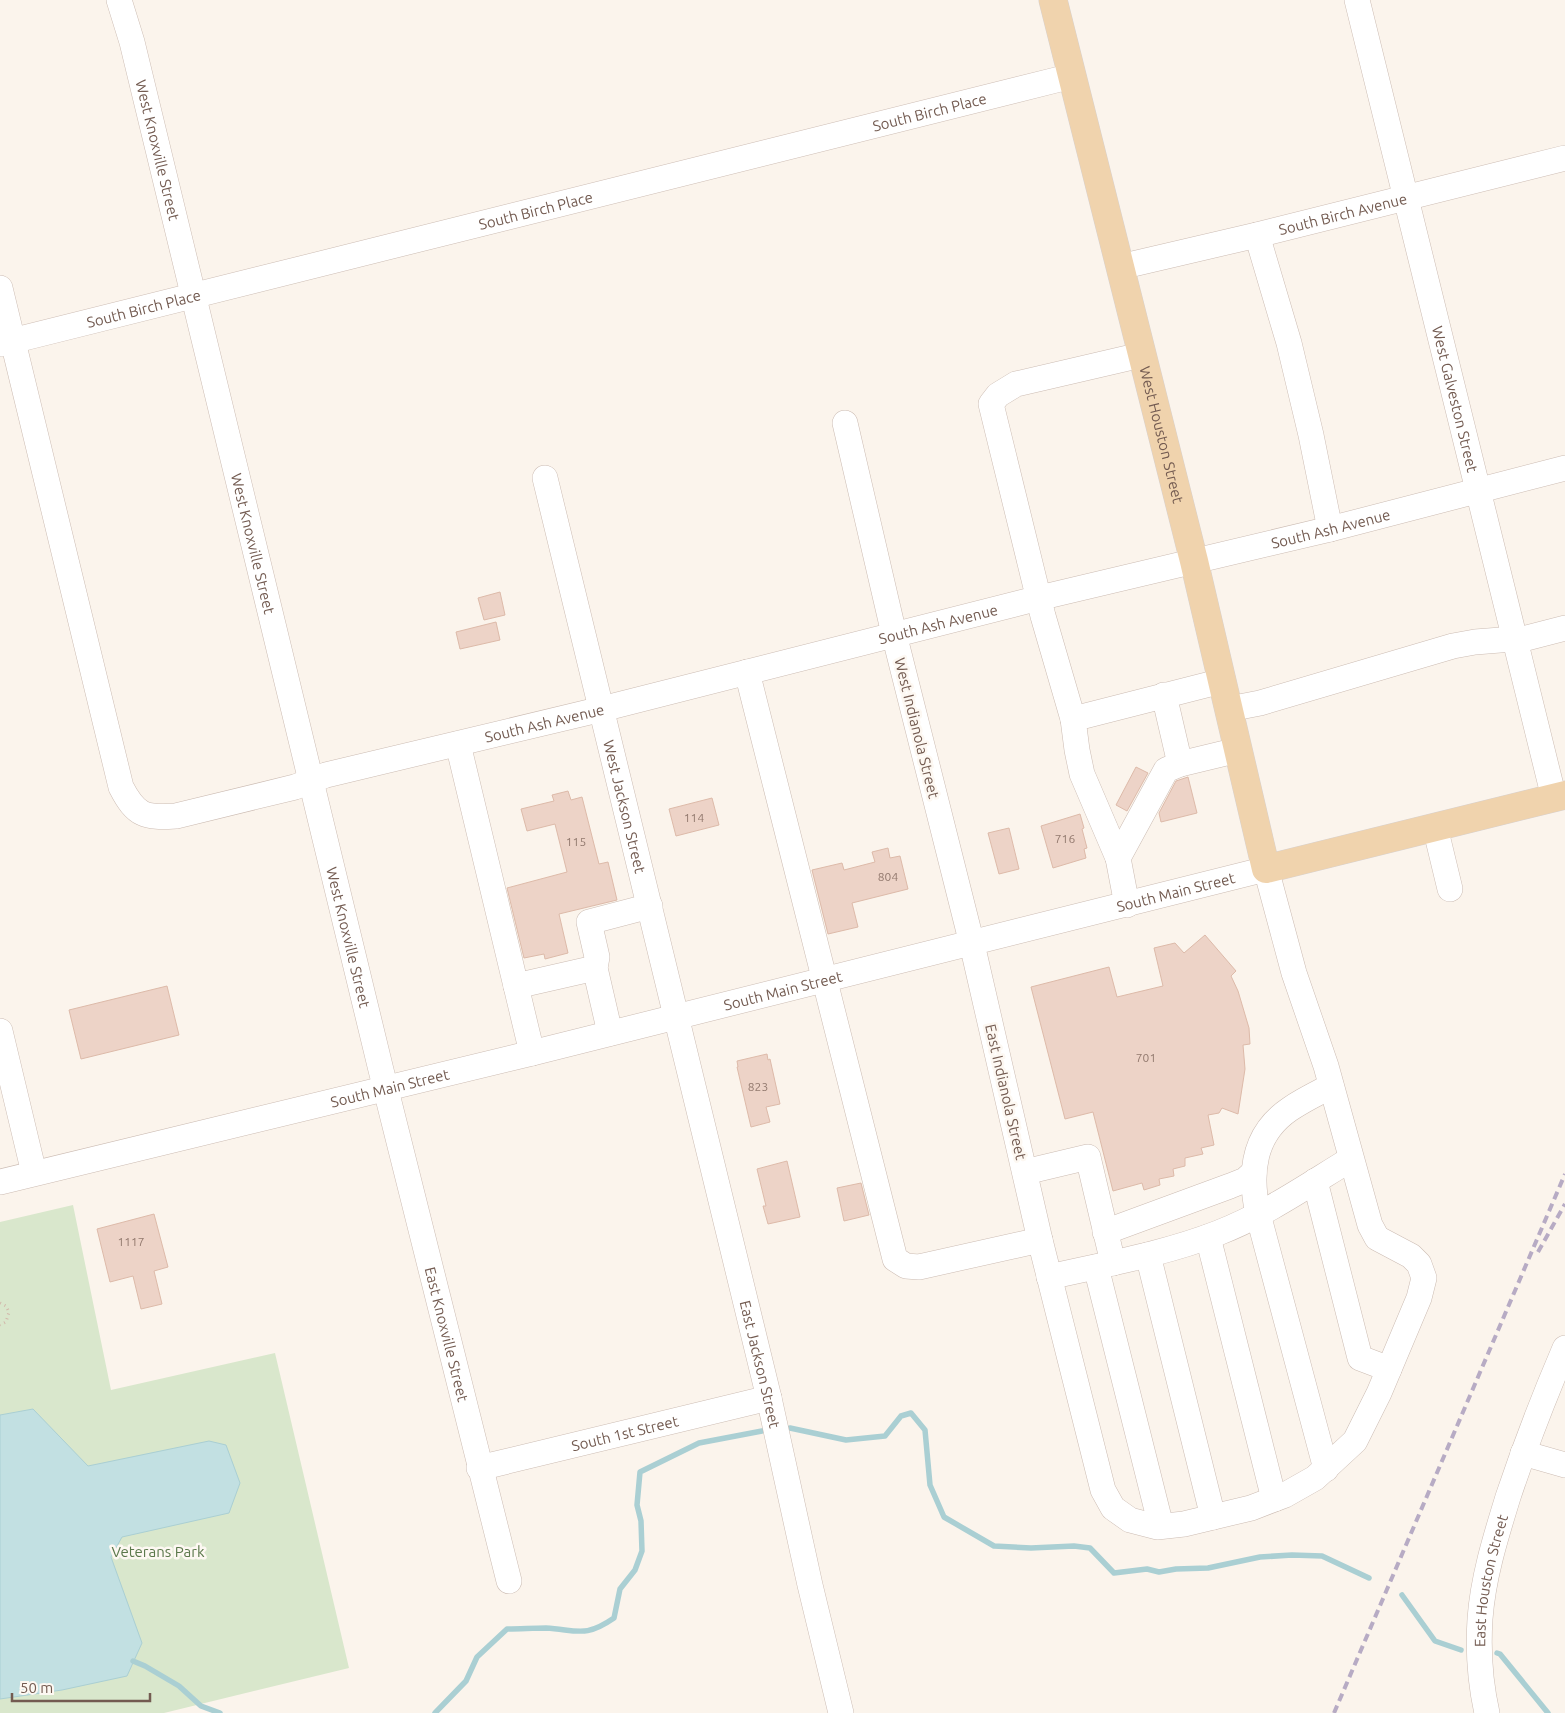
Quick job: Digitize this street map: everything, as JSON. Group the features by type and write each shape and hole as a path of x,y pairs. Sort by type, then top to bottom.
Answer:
{"main road":[{"name":"West Houston Street","path":"1053,0 1194,561 1266,869"},
{"name":"South Main Street","path":"1266,869 1559,796"}],"street":[{"name":"West Knoxville Street","path":"118,0 132,42 385,1088"},
{"name":"West Galveston Street","path":"1357,0 1477,490 1515,639 1559,796"},
{"name":"South Birch Place","path":"6,343 1072,76"},
{"name":"South Birch Avenue","path":"1120,267 1257,235 1565,158"},
{"path":"1257,235 1289,343 1311,434 1330,529"},
{"name":"South Ash Avenue","path":"0,288 6,343 121,787 135,809 144,814 157,817 176,816 295,786 326,775 602,709 1039,598 1330,529 1565,468"},
{"path":"1127,905 1118,858 1082,774 1073,719 1039,598 991,404 998,395 1016,384 1141,355"},
{"name":"West Indianola Street","path":"845,423 894,634 972,944"},
{"name":"West Jackson Street","path":"545,478 677,1016"},
{"path":"1229,709 1260,703 1453,646 1475,642 1515,639 1565,628"},
{"path":"747,672 895,1259 906,1266 919,1266 1040,1240"},
{"path":"1073,719 1222,681"},
{"path":"1164,695 1180,764"},
{"path":"458,744 532,1053"},
{"path":"1118,858 1166,770 1180,764 1238,750"},
{"path":"1435,827 1450,890"},
{"path":"1049,1277 1163,1252 1208,1237 1258,1214 1351,1159 1326,1066 1294,973 1266,869"},
{"name":"South Main Street","path":"0,1182 532,1053 1266,869"},
{"path":"610,1033 595,968 597,957 590,922 650,906"},
{"name":"East Indianola Street","path":"972,944 1040,1240 1103,1490 1113,1508 1130,1520 1157,1527 1184,1524 1251,1508 1274,1499 1315,1478 1355,1441 1420,1298 1424,1278 1419,1264 1411,1256 1377,1238 1370,1225 1351,1159"},
{"path":"516,986 595,968"},
{"name":"East Jackson Street","path":"677,1016 769,1398 810,1585 841,1713"},
{"path":"0,1031 34,1174"},
{"path":"1326,1469 1258,1214 1255,1200 1254,1172 1258,1149 1265,1134 1274,1122 1290,1109 1331,1086"},
{"name":"East Knoxville Street","path":"385,1088 508,1581"},
{"path":"1025,1172 1088,1157 1105,1232 1104,1265 1161,1526"},
{"path":"1105,1232 1245,1180 1254,1172"},
{"path":"1315,1181 1360,1358 1389,1369"},
{"path":"1208,1237 1274,1499"},
{"path":"1148,1255 1213,1517"},
{"path":"1565,1348 1523,1453 1565,1465"},
{"name":"South 1st Street","path":"480,1468 769,1398"},
{"name":"East Houston Street","path":"1487,1713 1480,1676 1479,1642 1481,1609 1497,1532 1523,1453"}],"path":[{"path":"0,1303 6,1306 9,1312 8,1319 0,1325"}],"green space":[{"name":"Veterans Park","path":"73,1205 111,1390 275,1353 349,1668 164,1713 0,1713 0,1222"}],"water":[{"path":"33,1409 88,1466 209,1441 226,1445 240,1483 229,1513 122,1537 111,1557 142,1643 127,1676 62,1690 0,1699 0,1415"}],"building":[{"path":"500,592 505,615 484,620 478,598"},
{"path":"496,622 500,640 460,649 456,632"},
{"path":"1136,767 1148,773 1127,811 1116,805"},
{"path":"1188,777 1197,813 1161,822 1159,813 1176,781"},
{"path":"568,791 571,800 582,797 599,864 608,862 617,900 559,914 568,953 545,959 544,954 524,958 507,888 567,872 555,824 527,831 521,809 554,801 552,795"},
{"path":"712,798 719,825 676,836 669,809"},
{"path":"1080,814 1087,848 1084,849 1086,858 1053,868 1041,826"},
{"path":"1009,828 1019,869 999,874 988,833"},
{"path":"888,848 890,858 900,856 908,889 852,903 858,927 828,934 812,870 842,863 844,870 875,862 872,852"},
{"path":"1205,935 1236,971 1231,976 1238,991 1249,1028 1250,1044 1243,1045 1245,1069 1238,1114 1222,1108 1219,1113 1208,1115 1214,1145 1201,1148 1203,1154 1185,1158 1185,1166 1173,1169 1174,1176 1159,1179 1160,1185 1144,1190 1142,1183 1113,1191 1093,1112 1065,1119 1031,987 1109,967 1117,997 1163,986 1154,948 1175,943 1184,953"},
{"path":"167,986 179,1035 81,1059 69,1010"},
{"path":"767,1054 768,1060 770,1059 780,1104 766,1107 770,1122 751,1127 737,1061"},
{"path":"787,1161 800,1217 768,1224 763,1206 766,1206 757,1169"},
{"path":"861,1183 869,1215 844,1221 837,1188"},
{"path":"154,1214 168,1267 154,1271 162,1304 141,1309 133,1276 110,1282 97,1229"}],"waterway":[{"path":"790,1428 846,1440 885,1436 901,1416 911,1413 925,1430 930,1485 944,1517 994,1546 1031,1548 1074,1546 1090,1548 1114,1573 1147,1569 1159,1572 1176,1569 1208,1568 1260,1557 1322,1556 1369,1578"},
{"path":"435,1713 466,1681 477,1657 507,1629 546,1628 581,1631 596,1628 614,1618 620,1589 635,1570 642,1551 641,1521 637,1505 640,1472 699,1443 762,1431"},
{"path":"1402,1595 1435,1641 1461,1650"},
{"path":"1497,1653 1500,1654 1548,1713"},
{"path":"133,1661 179,1686 201,1706 220,1713"}],"railway":[{"path":"1334,1713 1565,1174"},
{"path":"1538,1252 1565,1204"}]}
